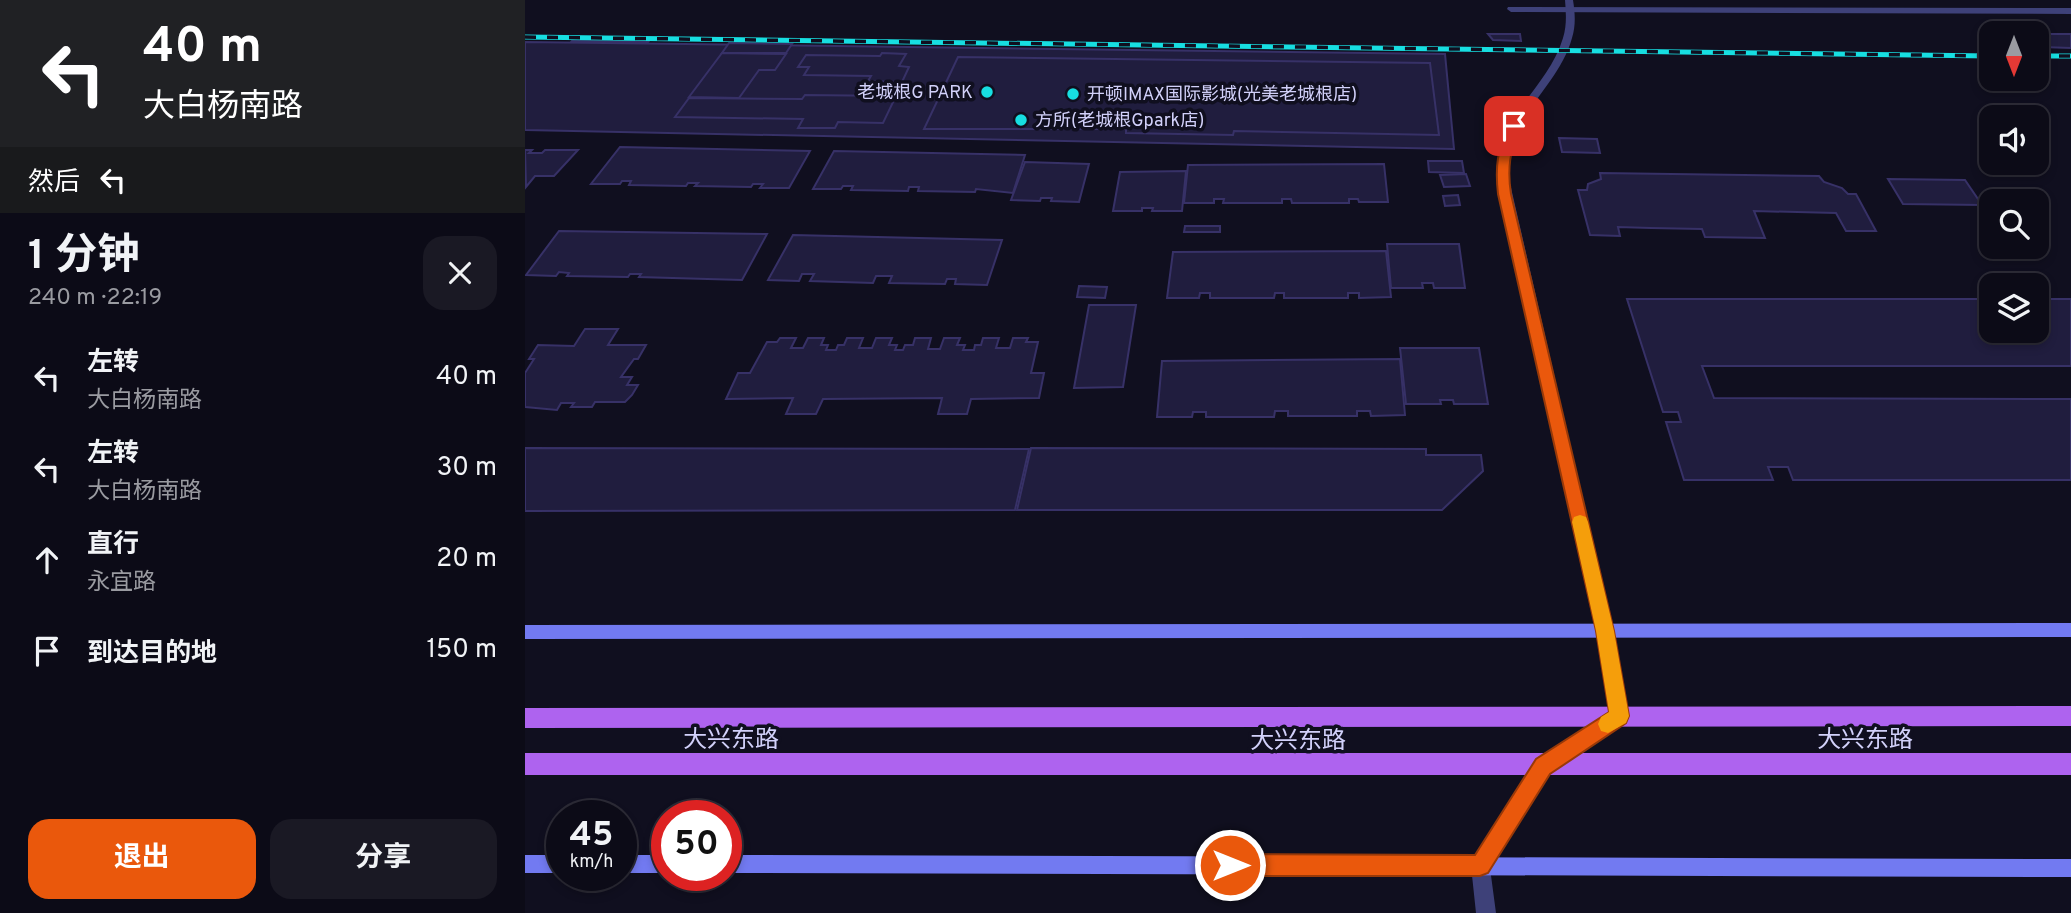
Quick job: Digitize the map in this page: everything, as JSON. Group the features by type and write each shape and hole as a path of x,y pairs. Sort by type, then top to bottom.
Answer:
{"main road":[{"path":"525,632 2071,630"},
{"name":"大兴东路","path":"525,718 2071,716"},
{"name":"大兴东路","path":"525,764 2071,764"},
{"path":"525,864 546,864"},
{"path":"742,864 2071,868"}],"street":[{"path":"1486,913 1480,866 1543,766 1620,716 1605,631 1504,194 1501,167 1509,135 1562,52 1570,5"},
{"path":"1511,9 1570,5 2071,11"}],"building":[{"path":"1488,34 1520,34 1521,41 1493,40"},
{"path":"2049,34 2071,34 2071,48 2049,47"},
{"path":"572,41 648,42 639,53 720,54 715,61 635,59 614,85 695,86 676,113 525,111 525,50 564,50"},
{"name":"老城根G PARK","path":"525,42 1445,54 1454,149 525,130"},
{"path":"729,43 792,44 786,53 722,53"},
{"path":"722,53 786,54 775,70 759,70 739,98 689,97"},
{"path":"882,53 906,54 899,66 909,67 902,82 868,81 871,76 804,75 809,67 798,67 806,55 880,56"},
{"path":"958,57 1430,63 1439,135 1234,131 1233,135 1126,133 1126,129 924,129"},
{"path":"805,95 896,96 883,123 838,122 835,128 798,128 803,119 675,117 689,98 802,99"},
{"path":"1559,138 1597,139 1600,153 1562,152"},
{"path":"620,147 810,151 789,188 760,188 763,184 753,184 751,187 695,186 698,183 688,183 686,186 629,185 631,181 622,181 620,184 591,184"},
{"path":"525,150 532,150 529,153 542,153 545,150 578,150 554,176 535,176 526,187"},
{"path":"834,151 1025,155 1013,193 976,189 975,192 918,191 919,187 909,187 908,191 851,190 853,186 813,189"},
{"path":"1428,161 1462,161 1464,173 1429,172"},
{"path":"1025,162 1089,164 1079,202 1051,201 1052,198 1041,198 1040,201 1011,200"},
{"path":"1384,164 1388,202 1359,202 1358,199 1349,199 1349,203 1292,203 1291,199 1282,199 1282,203 1223,203 1224,199 1214,199 1214,203 1184,203 1188,165"},
{"path":"1186,171 1182,211 1152,211 1153,208 1142,208 1142,211 1113,211 1120,172"},
{"path":"1600,173 1819,176 1824,182 1842,188 1848,194 1856,194 1876,231 1846,231 1836,213 1754,211 1765,238 1705,237 1702,229 1618,227 1620,236 1590,235 1578,190 1587,190 1588,184 1601,179"},
{"path":"1466,174 1470,186 1444,187 1440,175"},
{"path":"1888,179 1965,180 1979,201 1979,205 1903,204"},
{"path":"1458,195 1460,205 1445,206 1443,196"},
{"path":"1185,226 1220,226 1220,232 1184,232"},
{"path":"559,231 767,234 742,280 639,277 641,274 630,274 628,277 567,276 569,273 559,272 556,276 526,275"},
{"path":"793,235 1002,240 987,285 955,284 956,279 947,279 945,284 889,283 892,276 876,276 873,283 810,281 814,274 802,274 799,281 768,280"},
{"path":"1387,244 1459,244 1465,288 1434,288 1433,283 1422,283 1423,288 1391,288"},
{"path":"1386,251 1391,297 1359,298 1359,293 1348,293 1348,298 1284,298 1284,293 1275,293 1274,298 1210,298 1210,293 1200,293 1199,298 1167,298 1173,252"},
{"path":"1079,286 1107,287 1105,298 1077,297"},
{"path":"1627,299 1979,299 1979,343 2049,343 2049,299 2071,299 2071,366 1702,366 1714,398 2071,399 2071,480 1793,480 1788,467 1768,467 1773,480 1684,480 1666,422 1681,422 1678,412 1663,412"},
{"path":"1089,305 1136,305 1123,387 1074,388"},
{"path":"585,329 618,329 608,345 646,345 638,359 634,359 621,377 632,377 627,385 638,385 632,395 625,402 595,402 592,407 571,407 574,403 561,403 557,410 525,407 525,373 534,359 529,359 538,345 574,346"},
{"path":"780,338 796,338 791,348 803,348 808,338 824,338 821,345 828,345 826,350 836,350 838,345 844,345 847,338 863,338 859,348 872,348 876,338 892,338 889,345 897,345 895,350 903,350 905,345 913,345 915,338 931,338 928,349 940,349 944,338 960,338 957,345 965,345 963,350 974,350 975,345 981,345 983,338 999,338 996,348 1010,348 1013,338 1028,338 1026,342 1038,342 1031,373 1044,373 1039,398 971,399 967,414 938,414 942,398 823,399 816,414 786,414 793,398 726,399 738,373 750,373 767,342 777,342"},
{"path":"1400,348 1479,348 1488,404 1454,404 1453,400 1440,400 1441,404 1406,404"},
{"path":"1400,359 1405,415 1371,416 1370,411 1357,411 1357,416 1288,416 1288,411 1275,411 1274,417 1206,417 1206,412 1193,412 1192,417 1157,417 1162,361"},
{"path":"525,448 1029,449 1015,510 525,511"},
{"path":"1031,448 1426,449 1426,455 1481,455 1483,471 1442,510 1017,510"}],"railway":[{"path":"525,37 1979,56"},
{"path":"2049,56 2071,56"}],"slow traffic":[{"path":"1580,522 1605,631 1620,716 1608,724"}],"place":[{"name":"老城根G PARK","path":"987,92"},
{"name":"开顿IMAX国际影城(光美老城根店)","path":"1073,94"},
{"name":"方所(老城根Gpark店)","path":"1021,120"}],"route":[{"path":"1230,865 1480,866 1543,766 1620,716 1605,631 1504,194 1501,167 1514,126"}]}
